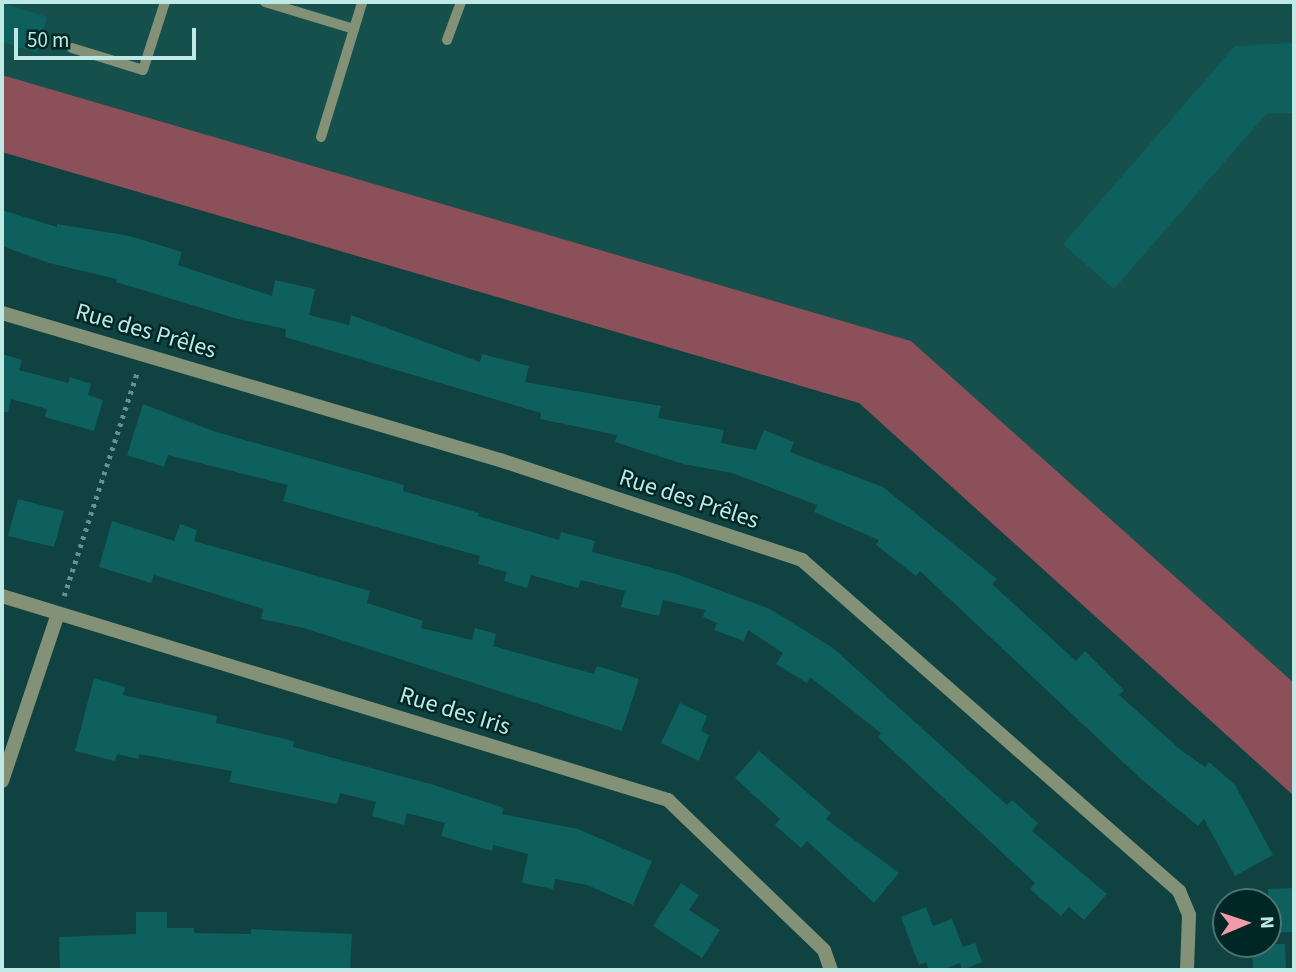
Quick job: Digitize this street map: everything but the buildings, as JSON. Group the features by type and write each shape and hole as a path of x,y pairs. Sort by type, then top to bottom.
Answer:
{"street":[{"name":"Rue des Prêles","path":"2,313 500,460 802,560 1171,882 1189,915 1187,970"},
{"name":"Rue des Iris","path":"2,596 668,800 824,950 831,970"},
{"path":"2,780 58,614"}],"lane":[{"path":"72,48 144,70 165,2"},
{"path":"265,2 354,29"},
{"path":"321,137 362,2"},
{"path":"447,40 461,2"}],"path":[{"path":"58,614 143,354"}],"shaded area":[{"path":"2,2 1294,2 1294,683 911,341 2,75"},
{"path":"2,75 911,341 1294,683 1294,796 859,403 2,152"}]}
